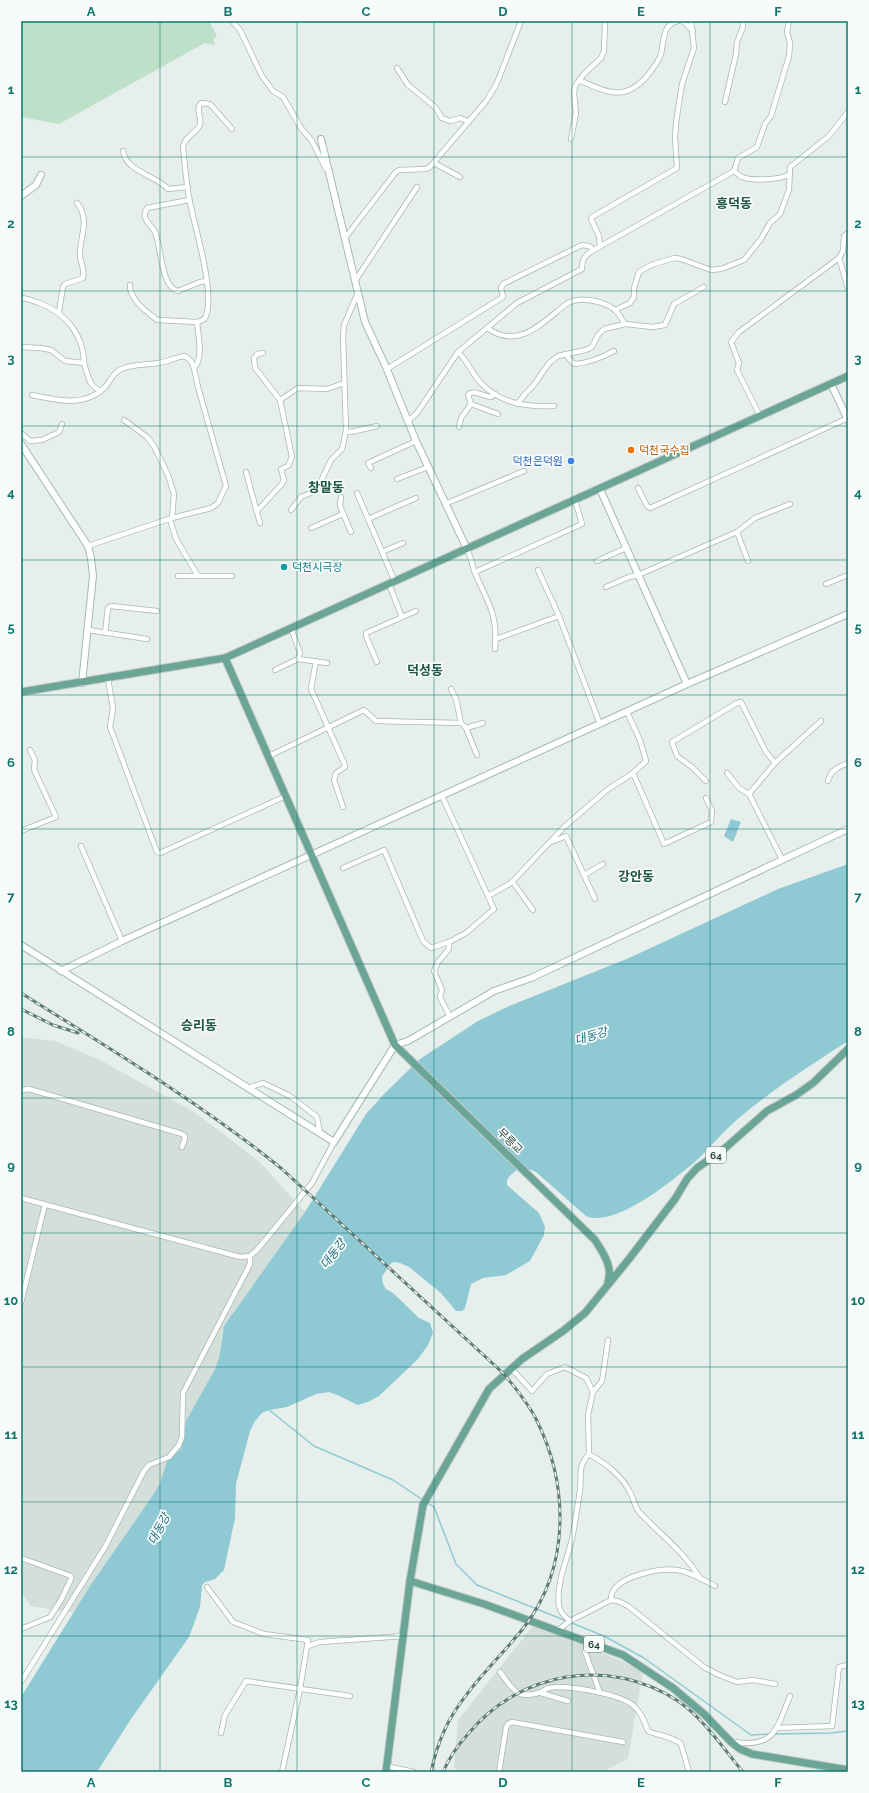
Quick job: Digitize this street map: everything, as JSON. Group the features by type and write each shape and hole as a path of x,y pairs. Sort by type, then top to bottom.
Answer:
{"main road":[{"path":"321,139 357,295 365,322 387,369 416,441 467,549"},
{"path":"21,196 36,185 40,175"},
{"path":"21,692 225,658 848,376"},
{"path":"831,384 848,419"},
{"path":"21,444 88,546 93,576 82,683"},
{"path":"600,489 687,684"},
{"path":"61,971 122,941 687,684 848,614"},
{"path":"225,658 395,1045"},
{"path":"21,945 334,1142 395,1045 408,1041 494,991 531,978 848,829"},
{"name":"무릉교","path":"395,1045 595,1240 608,1262 610,1276 607,1284"},
{"name":"64","path":"848,1049 813,1083 796,1095 767,1111 723,1150 691,1174 629,1259 607,1284 585,1313 563,1331 522,1359 489,1389 423,1505 410,1581 560,1628 623,1655 650,1671 704,1714 731,1742 740,1749 752,1754 848,1770"},
{"path":"386,1769 410,1581"}],"street":[{"path":"232,21 240,30 262,76 273,91 283,97 301,128 312,142 330,176"},
{"path":"345,238 399,170 426,169 434,163 487,100 497,82 521,21"},
{"path":"571,139 576,113 574,93 579,80 601,58 604,51 605,21"},
{"path":"600,247 600,242 591,219 592,217 677,168 675,144 676,123 682,84 694,48 691,21"},
{"path":"725,102 736,54 737,42 743,28 743,21"},
{"path":"408,422 417,413 458,352 516,303 582,269 582,261 585,255 734,171 738,158 757,147 765,124 771,116 789,56 790,43 787,32 789,21"},
{"path":"579,80 610,92 625,93 631,90 646,77 657,62 661,54 664,35 668,27 673,22 684,22 693,31"},
{"path":"397,68 408,85 436,107 442,118 450,121 460,118 469,122"},
{"path":"130,285 129,290 133,297 157,320 196,322 203,320 206,317 208,298 207,281 189,200 183,147 184,141 200,124 199,104 205,102 210,104 232,129"},
{"path":"615,310 630,303 634,297 634,288 640,272 651,265 674,258 681,259 710,270 716,270 733,266 744,260 761,239 770,223 780,214 789,190 790,167 829,136 848,112"},
{"path":"123,151 123,155 137,170 149,175 168,190 188,187"},
{"path":"434,163 460,177"},
{"path":"734,171 742,177 764,179 782,178 790,174"},
{"path":"355,281 418,187"},
{"path":"189,200 147,208 145,213 146,220 155,233 164,272 170,285 175,290 187,288 200,282 207,281"},
{"path":"59,312 63,287 65,284 83,278 84,273 80,255 84,232 83,214 77,203"},
{"path":"760,416 737,370 739,363 731,342 739,332 839,258 843,250 844,236 848,233"},
{"path":"387,369 503,297 501,288 503,284 582,246 589,246 594,250"},
{"path":"839,258 846,277 848,288"},
{"path":"517,404 550,363 558,356 586,350 592,347 598,335 604,329 625,324 653,327 665,325 674,304 704,287"},
{"path":"291,510 301,497 317,490 331,460 342,448 346,431 343,357 344,325 357,295"},
{"path":"21,298 42,304 59,312 71,324 84,354 84,363 90,383 94,388 101,391"},
{"path":"487,328 496,334 501,335 516,337 525,335 560,310 565,304 588,299 615,310 625,324"},
{"path":"194,368 198,364 200,358 196,322"},
{"path":"21,347 51,350 65,361 84,363"},
{"path":"564,354 574,364 594,361 614,351"},
{"path":"458,352 468,361 474,374 482,384 495,394 517,404 535,407 554,406"},
{"path":"257,511 282,484 284,480 281,470 288,466 292,457 280,400 255,368 254,358 257,354 263,353"},
{"path":"32,395 64,401 77,401 86,399 101,391 112,376 123,368 158,363 185,356 194,368 226,486 218,503 210,508 88,546"},
{"path":"280,400 298,388 327,389 344,383"},
{"path":"471,404 468,394 470,392 474,391 484,396 491,397 495,394"},
{"path":"471,404 498,414"},
{"path":"459,427 461,418 471,404"},
{"path":"638,488 647,506 650,508 848,419"},
{"path":"124,420 147,437 154,446 168,475 174,494 171,519 176,539 198,576"},
{"path":"21,433 30,441 42,440 59,432 62,424"},
{"path":"346,431 351,432 377,426"},
{"path":"371,468 368,462 416,441"},
{"path":"397,479 428,467"},
{"path":"446,504 524,471"},
{"path":"246,472 260,523"},
{"path":"357,493 382,552 402,617"},
{"path":"341,496 340,506 351,532"},
{"path":"368,519 416,498"},
{"path":"475,572 582,524 575,500"},
{"path":"606,587 629,577 638,575 737,532 755,518 790,504"},
{"path":"311,528 343,514"},
{"path":"737,532 748,561"},
{"path":"382,552 403,543"},
{"path":"597,561 626,548"},
{"path":"467,549 475,572 494,613 496,639 495,650"},
{"path":"538,570 559,616 600,724"},
{"path":"826,584 848,575"},
{"path":"178,576 232,576"},
{"path":"105,633 108,608 111,606 157,611"},
{"path":"377,662 366,633 416,611"},
{"path":"496,639 559,616"},
{"path":"291,628 300,654 298,659"},
{"path":"88,630 147,639"},
{"path":"275,670 298,659 327,663"},
{"path":"316,661 311,689 329,726 344,763 345,767 336,773 334,780 343,807"},
{"path":"108,678 113,708 110,727 157,852 160,853 286,796"},
{"path":"451,689 456,700 461,724"},
{"path":"706,781 692,767 677,756 672,742 737,703 741,702 766,752 775,762"},
{"path":"269,756 364,710 376,721 461,724 466,728 477,754"},
{"path":"488,896 512,882 564,827 607,790 633,773 646,761 640,740 626,712"},
{"path":"749,794 775,762 821,721"},
{"path":"466,728 483,723"},
{"path":"21,831 56,817 34,769 35,760 30,750"},
{"path":"828,781 829,775 836,769 848,763"},
{"path":"633,773 664,844 711,822 712,811 706,798"},
{"path":"727,773 739,788 749,794 782,859"},
{"path":"343,868 384,850 422,941 431,948 466,933 494,909 442,796"},
{"path":"550,842 566,836 595,899"},
{"path":"80,846 122,941"},
{"path":"584,875 603,864"},
{"path":"512,882 533,910"},
{"path":"448,942 449,949 438,962 434,971 442,990 440,997 450,1016"},
{"path":"248,1088 263,1084 290,1096 317,1117 320,1133"},
{"path":"21,1090 29,1089 179,1133 184,1135 185,1138 182,1147"},
{"path":"21,1198 240,1257 250,1256 257,1250 312,1183 334,1142"},
{"path":"21,1303 45,1204"},
{"path":"21,1682 105,1547 144,1471 149,1465 169,1457 179,1445 182,1437 183,1392 250,1264 250,1256"},
{"path":"570,1621 565,1617 559,1607 560,1583 571,1542 579,1497 581,1482 580,1468 583,1461 589,1454 588,1415 593,1392 602,1381 608,1340"},
{"path":"511,1368 532,1391 547,1374 565,1367 586,1378 593,1392"},
{"path":"589,1454 606,1465 625,1483 638,1511 665,1537 695,1570 700,1578"},
{"path":"21,1558 71,1576 71,1579 61,1600 50,1617 21,1629"},
{"path":"611,1600 613,1591 621,1583 653,1571 677,1570 700,1578 715,1586"},
{"path":"207,1587 233,1622 264,1634 308,1640 300,1689 282,1772"},
{"path":"560,1628 570,1621 611,1600 618,1601 628,1606 704,1667 719,1675 737,1682 753,1680 775,1684"},
{"path":"308,1646 320,1642 404,1636"},
{"path":"585,1652 600,1693"},
{"path":"776,1728 832,1726 839,1667 848,1665"},
{"path":"500,1672 511,1687 522,1695 541,1693 568,1701"},
{"path":"221,1733 225,1715 246,1681 350,1696"},
{"path":"541,1693 548,1688 567,1686 618,1698 630,1704 643,1717 648,1731 662,1737 671,1738 681,1744 689,1772"},
{"path":"731,1742 744,1744 762,1742 768,1739 776,1728 790,1696"},
{"path":"498,1772 506,1728 508,1724 512,1722 623,1742"},
{"path":"386,1769 414,1772"}],"shaded area":[{"path":"21,1037 55,1041 98,1059 196,1113 260,1162 305,1212 235,1311 222,1333 219,1358 215,1369 186,1421 181,1449 167,1461 160,1483 153,1495 90,1586 75,1613 31,1606 21,1592"},
{"path":"532,1627 589,1647 643,1671 628,1759 602,1772 460,1772 454,1768 458,1720"}],"green space":[{"path":"21,21 209,21 217,36 213,39 215,45 205,43 59,124 21,117"}],"water":[{"path":"731,819 741,822 733,842 724,836"},
{"name":"대동강","path":"848,864 848,1041 792,1078 752,1107 728,1128 698,1159 661,1189 645,1200 613,1215 598,1218 586,1216 536,1172 528,1169 520,1169 513,1173 507,1180 507,1185 539,1213 545,1227 544,1235 530,1261 506,1275 483,1278 471,1284 465,1308 462,1311 456,1311 441,1293 409,1267 394,1262 390,1264 382,1277 383,1284 386,1289 393,1293 419,1318 430,1323 433,1333 428,1345 418,1359 379,1396 368,1402 358,1405 329,1392 316,1394 287,1407 269,1410 262,1413 255,1421 250,1431 236,1484 235,1518 224,1570 215,1579 205,1582 202,1585 200,1607 189,1637 131,1719 97,1772 21,1772 21,1697 90,1586 153,1495 160,1483 167,1461 181,1449 186,1421 215,1369 219,1358 224,1326 305,1212 366,1114 385,1093 420,1059 478,1021 507,1007 629,958 778,889"}],"waterway":[{"path":"268,1409 314,1446 393,1480 423,1500"},
{"path":"428,1503 434,1507 456,1564 477,1585 604,1636 644,1658 751,1735 770,1734"},
{"path":"774,1734 831,1733 848,1731"}],"railway":[{"path":"21,993 187,1099 282,1169 504,1374 534,1415 548,1446 555,1472 559,1499 560,1525 557,1552 550,1578 540,1603 525,1626 471,1689 452,1715 441,1739 431,1772"},
{"path":"21,1009 53,1025 78,1033"},
{"path":"443,1772 454,1752 468,1734 489,1713 513,1696 539,1684 567,1677 595,1675 623,1678 651,1687 678,1701 705,1725 743,1772"}],"place":[{"name":"덕천국수집","path":"631,450"},
{"name":"덕천은덕원","path":"571,461"},
{"name":"덕천시극장","path":"284,567"}],"district":[{"name":"흥덕동","path":"734,203"},
{"name":"창말동","path":"326,487"},
{"name":"덕성동","path":"425,670"},
{"name":"강안동","path":"636,876"},
{"name":"승리동","path":"199,1025"}]}
